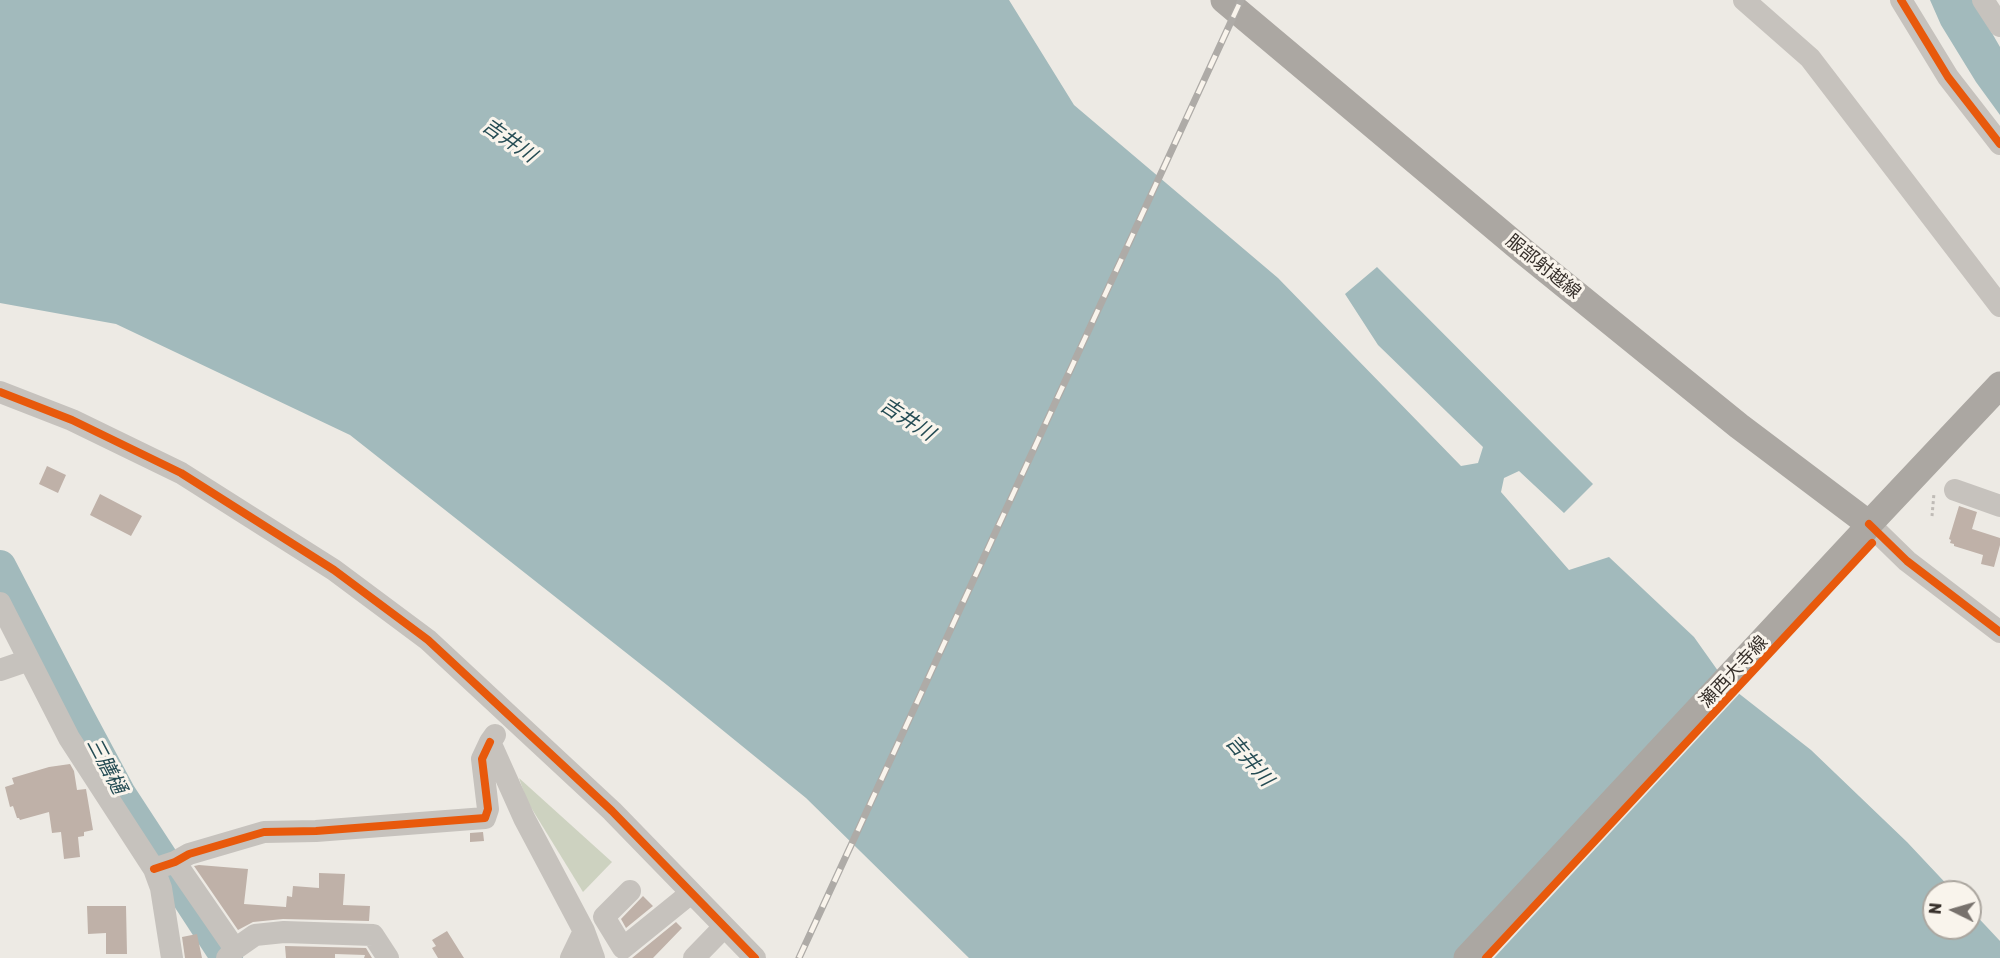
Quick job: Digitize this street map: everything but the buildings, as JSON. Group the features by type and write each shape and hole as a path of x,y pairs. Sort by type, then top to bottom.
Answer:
{"main road":[{"name":"服部射越線","path":"1224,0 1532,258 1865,530"},
{"name":"瀬西大寺線","path":"1467,958 2000,385"}],"street":[{"path":"1744,0 1810,58 2000,306"},
{"path":"1900,0 1948,77 2000,144"},
{"path":"1983,0 2000,26"},
{"path":"0,392 72,420 181,473 334,570 428,640 612,812 755,958"},
{"path":"1945,488 2000,506"},
{"path":"1865,530 2000,632"},
{"path":"0,603 69,738 231,954 255,935 284,932 372,935 388,958"},
{"path":"1976,614 2000,624"},
{"path":"0,670 29,660"},
{"path":"164,865 189,854 264,832 316,831 485,818 488,809 482,759 507,716"},
{"path":"490,742 524,818 584,931 594,958"},
{"path":"164,865 161,888 172,958"},
{"path":"630,891 604,917 623,948 691,893"},
{"path":"694,958 724,927"},
{"path":"571,958 584,931"}],"path":[{"path":"1932,516 1945,488"}],"green space":[{"path":"519,778 612,862 583,892 527,801"}],"water":[{"name":"吉井川","path":"0,0 1009,0 1074,105 1278,278 1461,466 1478,463 1483,447 1378,345 1345,294 1377,267 1593,484 1564,513 1519,471 1504,478 1501,492 1569,570 1609,557 1694,637 1728,685 1811,750 1907,842 1943,880 1922,880 1922,940 1982,940 1982,922 2000,941 2000,958 969,958 806,798 667,685 350,435 116,324 0,303"},
{"path":"1930,0 1973,0 2000,47 2000,115 1976,82 1941,25"}],"pier":[{"path":"1731,683 1741,692 1494,958 1454,958"}],"waterway":[{"name":"三膳樋","path":"0,566 120,794 227,958"}],"railway":[{"path":"799,958 1241,0"}],"cycle path":[{"path":"1901,0 1948,77 2000,144"},
{"path":"0,392 72,420 181,473 334,570 428,640 612,811 755,958"},
{"path":"1869,524 1907,561 2000,632"},
{"path":"1486,958 1872,543"},
{"path":"154,869 175,862 189,854 264,832 316,831 485,818 488,809 482,759 490,742"}]}
